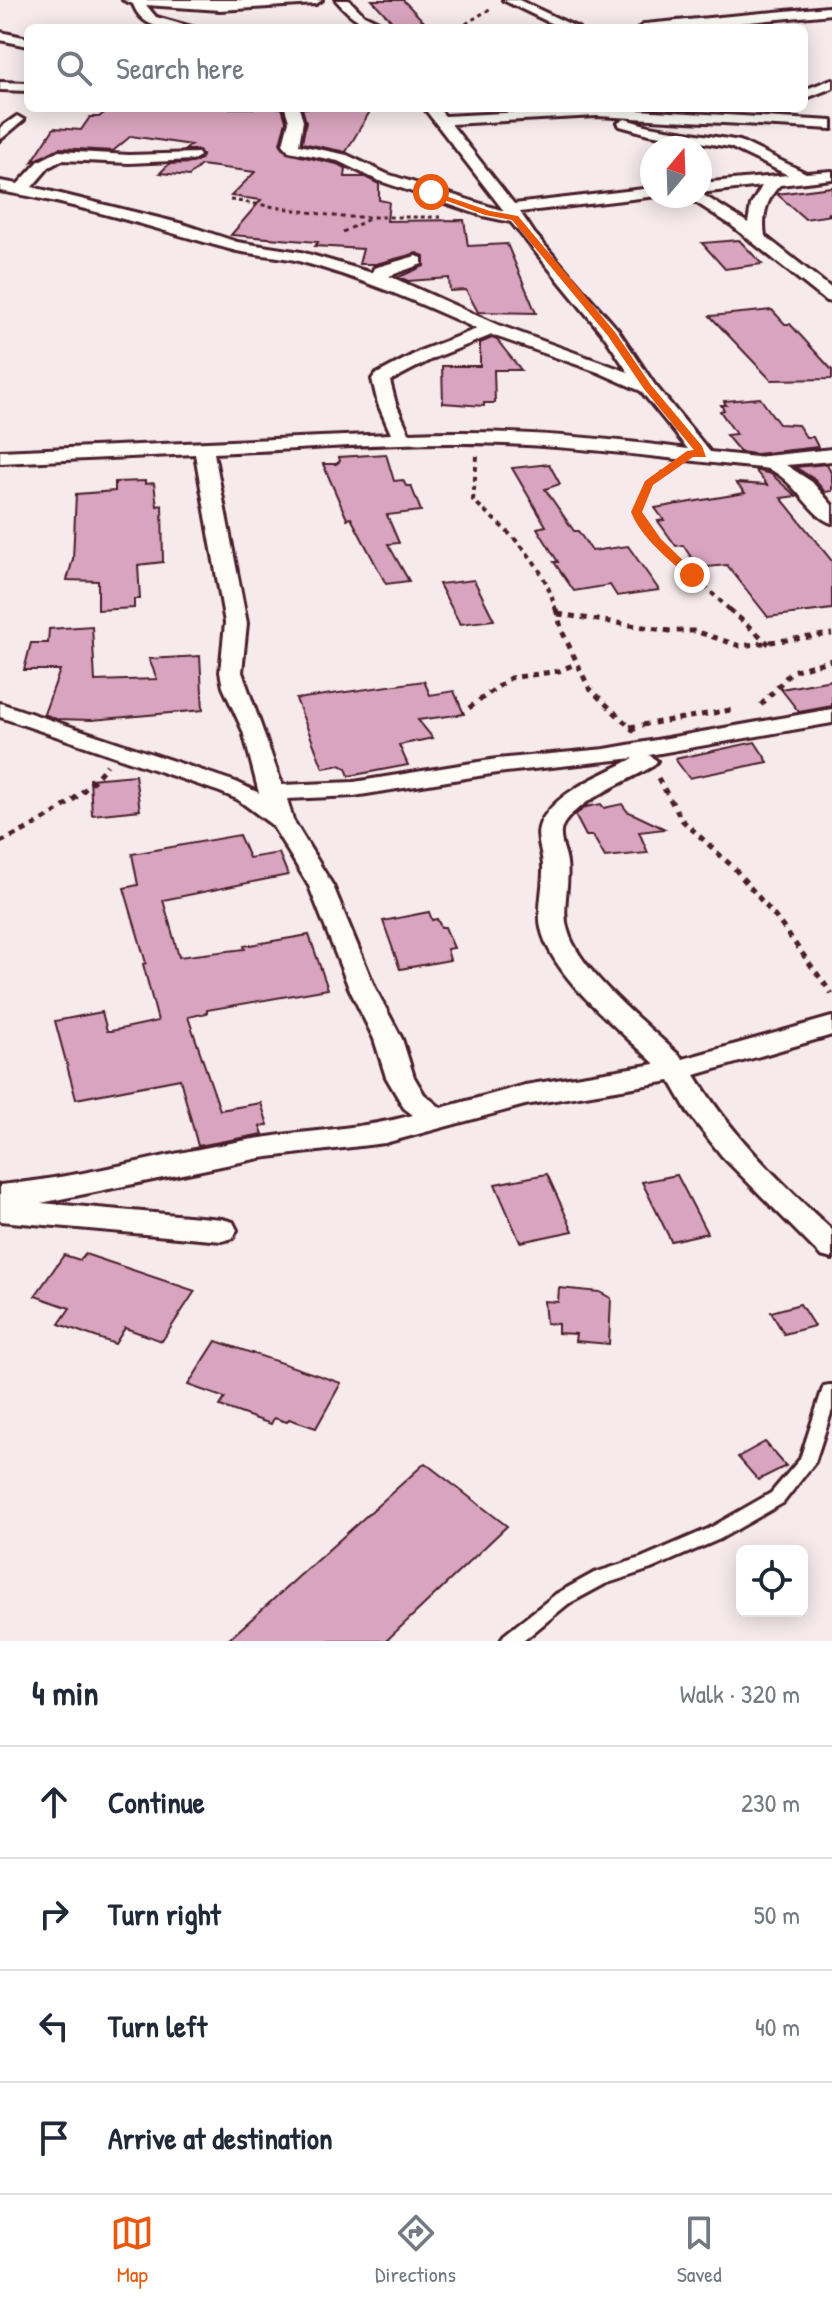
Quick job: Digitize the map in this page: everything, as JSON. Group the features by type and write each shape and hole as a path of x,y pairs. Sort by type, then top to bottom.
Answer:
{"street":[{"path":"134,1 220,6 316,0"},
{"path":"342,0 360,18 375,24"},
{"path":"509,0 563,24"},
{"path":"816,0 830,12"},
{"path":"134,1 151,21 167,24"},
{"path":"691,24 830,12"},
{"path":"0,36 24,41"},
{"path":"808,78 827,85"},
{"path":"808,93 827,85"},
{"path":"0,86 24,87"},
{"path":"292,112 296,121 290,144 294,148 342,158 382,177 488,213 512,213 640,195"},
{"path":"597,112 642,130 737,145 808,177"},
{"path":"436,114 597,112 832,125"},
{"path":"766,120 781,112"},
{"path":"436,114 496,188 512,213 612,334 697,454"},
{"path":"0,136 17,120"},
{"path":"22,189 44,164 59,155 129,159 193,156"},
{"path":"712,187 808,177 832,178"},
{"path":"757,236 755,227 760,198 776,180"},
{"path":"0,186 177,227 235,246 295,255 393,285"},
{"path":"431,192 496,188"},
{"path":"712,207 757,236 832,297"},
{"path":"416,261 380,271 381,278 492,329 604,368 647,387"},
{"path":"403,440 384,395 381,379 428,354 492,329"},
{"path":"0,457 480,438 697,454 771,464 832,455"},
{"path":"204,450 236,623 231,672 234,687 254,731 281,820 321,886 362,988 388,1039 400,1077 414,1101 436,1119"},
{"path":"771,464 805,486 832,517"},
{"path":"0,710 236,791 281,820"},
{"path":"271,793 383,786 471,769 643,755 832,716"},
{"path":"643,755 608,784 568,803 560,809 551,824 547,836 555,861 551,921 559,942 572,964 677,1070 702,1111 740,1157 832,1248"},
{"path":"0,1196 53,1191 260,1148 375,1135 525,1095 677,1070 743,1054 832,1026"},
{"path":"0,1210 222,1230"}],"lane":[{"path":"510,1641 562,1599 600,1578 645,1564 714,1534 777,1498 807,1462 830,1391"}],"path":[{"path":"466,24 495,6"},
{"path":"230,200 332,216 449,217 488,213"},
{"path":"343,232 372,217"},
{"path":"480,438 473,500 536,561 549,584 562,631 589,688 641,737 643,755 682,820 740,874 832,994"},
{"path":"697,454 649,484 637,512 640,520 666,550 769,645"},
{"path":"558,614 670,631 699,632 740,646 769,645 832,634"},
{"path":"754,707 766,703 789,670 805,663 832,660"},
{"path":"469,708 510,678 559,671 577,663"},
{"path":"630,727 738,709"},
{"path":"0,842 56,817 79,800 117,751"}],"building":[{"path":"372,0 403,0 426,24 394,24"},
{"path":"105,112 283,112 286,121 280,143 287,153 337,164 346,168 345,177 365,177 379,184 379,200 389,202 387,221 464,220 468,246 507,244 536,313 478,312 466,290 450,291 449,278 408,281 399,277 424,266 424,256 417,253 376,264 359,264 363,249 231,235 261,200 231,196 255,172 201,165 189,176 160,173 169,164 193,163 201,159 202,154 198,150 185,150 191,145 131,136 113,151 59,148 32,162 54,128 81,130 90,117 99,117"},
{"path":"303,112 370,112 346,152 302,143 306,122"},
{"path":"832,187 832,215 805,219 777,194"},
{"path":"739,240 762,264 725,269 702,243"},
{"path":"772,310 785,324 790,324 832,370 832,379 771,380 710,316"},
{"path":"492,338 521,370 494,370 495,403 484,403 484,406 443,403 442,366 480,366 480,343"},
{"path":"760,398 779,424 798,425 806,437 813,437 818,447 756,454 740,452 726,435 736,434 720,411 724,410 721,405 726,405 724,401"},
{"path":"386,454 394,481 403,480 406,486 411,486 421,511 387,515 399,543 388,544 409,581 386,584 351,518 347,519 323,464 336,464 340,461 339,457"},
{"path":"549,464 560,484 545,489 574,531 578,531 592,551 628,546 659,590 617,596 610,585 574,591 554,562 558,562 537,528 546,526 512,468"},
{"path":"827,464 832,475 832,491 825,492 814,479 795,467"},
{"path":"755,470 771,474 796,496 781,498 832,561 832,609 768,617 727,565 698,568 683,545 676,546 658,521 664,520 655,508 745,493 736,483 767,485"},
{"path":"145,481 145,484 154,483 157,506 162,505 163,562 138,565 140,599 134,599 134,608 98,610 98,581 67,580 73,559 76,494 115,491 115,482"},
{"path":"474,580 494,620 460,624 439,584"},
{"path":"92,626 95,681 157,679 149,659 200,656 203,710 92,720 56,719 44,714 60,670 24,670 31,643 48,643 49,629"},
{"path":"832,680 832,706 799,712 781,689"},
{"path":"424,681 430,695 454,691 464,714 418,720 433,738 399,745 408,765 349,776 346,768 340,765 323,768 296,699"},
{"path":"755,742 768,762 689,778 675,759"},
{"path":"135,775 140,810 92,815 90,779"},
{"path":"601,804 604,808 622,804 627,811 665,829 639,832 648,853 605,857 593,836 586,836 575,815 586,807"},
{"path":"239,835 249,858 279,853 288,875 163,900 179,957 245,949 244,946 309,935 328,989 207,1010 207,1013 188,1017 220,1110 261,1103 268,1125 260,1126 263,1134 198,1146 180,1079 76,1099 55,1021 102,1012 107,1031 111,1031 158,1021 143,964 146,963 124,888 138,885 132,854"},
{"path":"429,912 432,920 437,919 441,927 445,927 454,948 447,949 450,960 400,969 383,921"},
{"path":"547,1174 573,1231 520,1242 495,1184"},
{"path":"677,1175 707,1233 671,1241 642,1182"},
{"path":"85,1254 195,1291 162,1341 125,1328 115,1344 59,1324 70,1308 35,1296 64,1255 80,1260"},
{"path":"559,1288 600,1292 611,1298 609,1344 575,1341 576,1334 558,1333 558,1324 546,1323 544,1301 558,1302"},
{"path":"800,1304 814,1326 784,1334 771,1312"},
{"path":"216,1341 341,1383 316,1428 289,1419 287,1422 274,1418 271,1424 220,1406 225,1398 188,1385"},
{"path":"765,1442 786,1466 758,1480 738,1457"},
{"path":"425,1463 507,1526 386,1641 227,1641"}],"route":[{"path":"431,192 488,213 515,218 612,334 647,387 703,455 691,453 649,484 637,512 658,542 692,575"}]}
